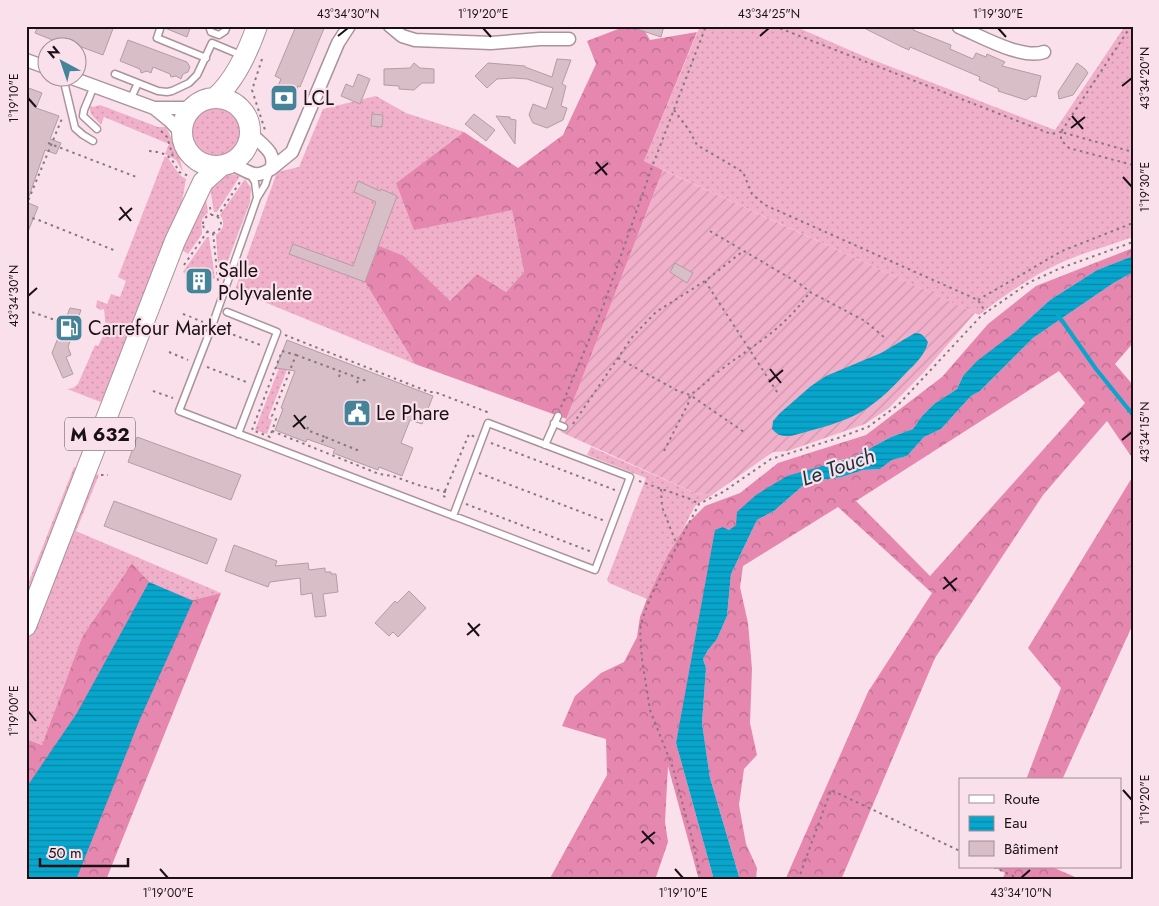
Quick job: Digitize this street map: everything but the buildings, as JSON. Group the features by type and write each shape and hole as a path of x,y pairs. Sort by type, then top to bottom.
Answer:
{"main road":[{"path":"242,109 242,87 258,26"},
{"path":"215,98 231,81 252,53"},
{"path":"215,98 230,101 242,109 259,135 248,145 244,153 225,165 183,164 184,146 182,134 184,120 192,108 202,100 215,98"},
{"name":"M 632","path":"175,241 191,177 183,164"},
{"name":"M 632","path":"26,626 175,241 203,182 225,165"}],"street":[{"path":"225,165 240,168 250,174 260,174 288,157 296,144 338,44 350,26"},
{"path":"390,26 402,36 415,40 491,43 569,39"},
{"path":"959,27 1022,54 1044,52"},
{"path":"26,60 38,64"},
{"path":"88,84 154,108 192,108"},
{"path":"154,108 182,134"},
{"path":"259,135 270,151 273,160 271,169"},
{"path":"270,151 283,153 296,144"}],"lane":[{"path":"161,26 157,38 206,58"},
{"path":"209,26 215,35"},
{"path":"215,35 222,34 226,31 227,26"},
{"path":"115,74 162,92 172,91 193,80 197,75 215,35"},
{"path":"212,43 252,53"},
{"path":"130,100 138,83"},
{"path":"94,86 83,116 97,130"},
{"path":"65,88 75,128 83,136 93,141"},
{"path":"271,169 258,198 179,411 238,434 453,516 595,570 630,477 488,424 453,516"},
{"path":"250,174 255,182 258,198"},
{"path":"227,312 277,332 238,434"},
{"path":"545,445 558,416"},
{"path":"554,423 564,427"}],"path":[{"path":"558,416 604,304 706,26"},
{"path":"774,26 1051,134 1061,132 1133,152"},
{"path":"1131,26 1061,132 1061,140 1069,148 1133,164"},
{"path":"252,53 252,90 259,135"},
{"path":"674,110 689,130 697,145 743,172 752,194 765,205 978,300 986,312"},
{"path":"26,206 52,145 54,131 63,115 60,111"},
{"path":"159,128 183,164"},
{"path":"48,143 139,178"},
{"path":"149,151 157,151 183,164"},
{"path":"213,215 217,217 221,223 219,230 213,233 207,232 204,229 203,222 207,216 213,215"},
{"path":"26,217 116,251"},
{"path":"978,300 1062,251 1133,222"},
{"path":"710,231 742,252 800,284 810,292 864,321 885,338"},
{"path":"180,270 207,232"},
{"path":"213,233 218,282 225,289"},
{"path":"701,880 673,768 650,710 642,659 640,630 643,617 677,545 699,504 723,492 771,459 868,427 898,405 958,339 986,312 1030,282 1061,268 1133,242"},
{"path":"564,427 572,426 633,336 656,312 705,280 742,252"},
{"path":"705,280 779,395"},
{"path":"664,451 688,404 690,395 785,322 810,292"},
{"path":"26,310 55,320"},
{"path":"183,314 271,349 296,355 369,382"},
{"path":"277,332 429,392 436,392 487,412 488,424"},
{"path":"282,351 252,430 270,437 276,419 272,416 296,355"},
{"path":"169,352 257,386"},
{"path":"618,358 678,391 690,395 744,432"},
{"path":"339,377 341,371"},
{"path":"357,383 359,378"},
{"path":"308,427 307,430 326,435 357,450 358,447"},
{"path":"272,431 379,474 393,476 445,492"},
{"path":"601,555 443,496 469,434 624,493"},
{"path":"322,442 326,435"},
{"path":"470,470 613,524"},
{"path":"99,475 108,475"},
{"path":"644,483 699,504"},
{"path":"661,489 662,507 677,545"},
{"path":"798,880 832,790 959,851"},
{"path":"996,868 1021,880"}],"shaded area":[{"path":"700,26 794,26 868,58 1055,130 1125,26 1133,26 1133,237 1056,265 1021,284 979,315 644,161"},
{"path":"376,96 406,113 464,132 396,183 512,210 524,272 506,292 477,274 450,302 404,256 365,282 415,364 235,290 277,172 299,167 323,109"},
{"path":"89,105 93,107 100,105 158,127 166,127 178,151 183,172 176,160 165,154 169,144 104,117 101,125 91,114"},
{"path":"216,105 226,107 235,113 241,122 243,132 241,142 235,151 226,157 216,159 206,157 197,151 191,142 189,132 191,122 197,113 206,107"},
{"path":"165,156 171,161 179,174 186,179 181,207 106,404 67,389 73,388 78,384 95,345 98,346 106,330 104,309 100,310 96,307 97,300 107,304 111,294 120,297 126,281 118,277"},
{"path":"663,170 975,313 925,371 889,408 865,424 788,451 773,452 712,495 695,493 561,432"},
{"path":"227,173 240,176 217,212 214,212 210,188"},
{"path":"245,179 251,188 250,202 221,279 219,278 216,235 223,226 220,215"},
{"path":"205,191 208,213 202,220 202,234 188,254 182,250 183,239"},
{"path":"207,237 209,237 215,279 208,277 205,279 191,275 188,281 185,280 187,274 183,272"},
{"path":"279,368 287,370 268,418 272,420 267,434 255,430"},
{"path":"591,447 695,493 712,495 695,506 647,599 609,583 607,580 646,478 587,455"},
{"path":"74,467 99,475 76,531 221,593 193,600 149,582 132,563 82,637 42,745 26,739 26,589"}],"green space":[{"path":"626,26 642,26 650,40 697,32 644,161 663,170 567,419 415,364 365,282 379,246 404,256 450,301 477,274 506,292 524,272 512,210 414,230 396,183 464,132 518,168 563,135 596,64 587,41"},
{"path":"1133,248 1133,256 1097,270 1050,300 963,376 957,389 934,404 913,429 891,437 854,457 827,463 729,530 723,527 676,743 714,880 699,880 668,766 665,822 668,842 655,880 549,880 607,775 606,739 562,726 575,696 601,673 624,662 637,637 640,617 647,599 668,555 686,525 705,506 740,493 778,463 866,435 942,377 988,324 1036,286"},
{"path":"1133,272 1133,343 1115,364 1133,385 1133,459 1107,421 1043,495 935,658 841,880 785,880 868,692 932,593 838,507 743,566 740,587 748,623 752,669 750,723 757,755 744,769 739,805 746,844 757,868 756,880 740,880 710,778 702,723 706,668 703,659 717,639 727,616 731,574 757,520 774,511 807,482 842,477 863,470 880,469 892,460 907,456 924,437 941,429 971,396 980,391 1033,338 1112,284","holes":["1059,371 1085,403 930,576 856,501"]},
{"path":"1133,476 1133,624 1063,778 1027,778 1061,688 1028,648"},
{"path":"132,563 149,582 193,600 221,593 106,880 26,880 26,739 42,745 82,637"},
{"path":"996,868 1054,868 1082,880 1002,880 1005,873"}],"water":[{"name":"Le Touch","path":"1133,256 1133,272 1112,284 1033,338 980,391 971,396 941,429 924,437 907,456 892,460 880,469 863,470 842,477 807,482 774,511 757,520 731,574 727,616 717,639 703,659 706,668 702,723 710,778 740,880 714,880 676,743 715,530 723,527 729,530 736,525 737,512 756,495 787,476 854,457 891,437 913,429 934,404 957,389 963,376 977,361 1015,332 1050,300 1097,270"},
{"path":"915,333 923,335 928,342 922,355 892,387 866,409 839,422 791,436 780,435 772,429 773,421 780,413 811,386 826,376 881,353"},
{"path":"149,582 193,601 140,719 76,880 26,880 26,788 77,713"}],"waterway":[{"path":"1058,315 1096,369 1133,415"}],"place":[{"name":"LCL","path":"284,98"},
{"name":"Salle Polyvalente","path":"199,281"},
{"name":"Carrefour Market","path":"69,328"},
{"name":"Le Phare","path":"357,413"}]}
